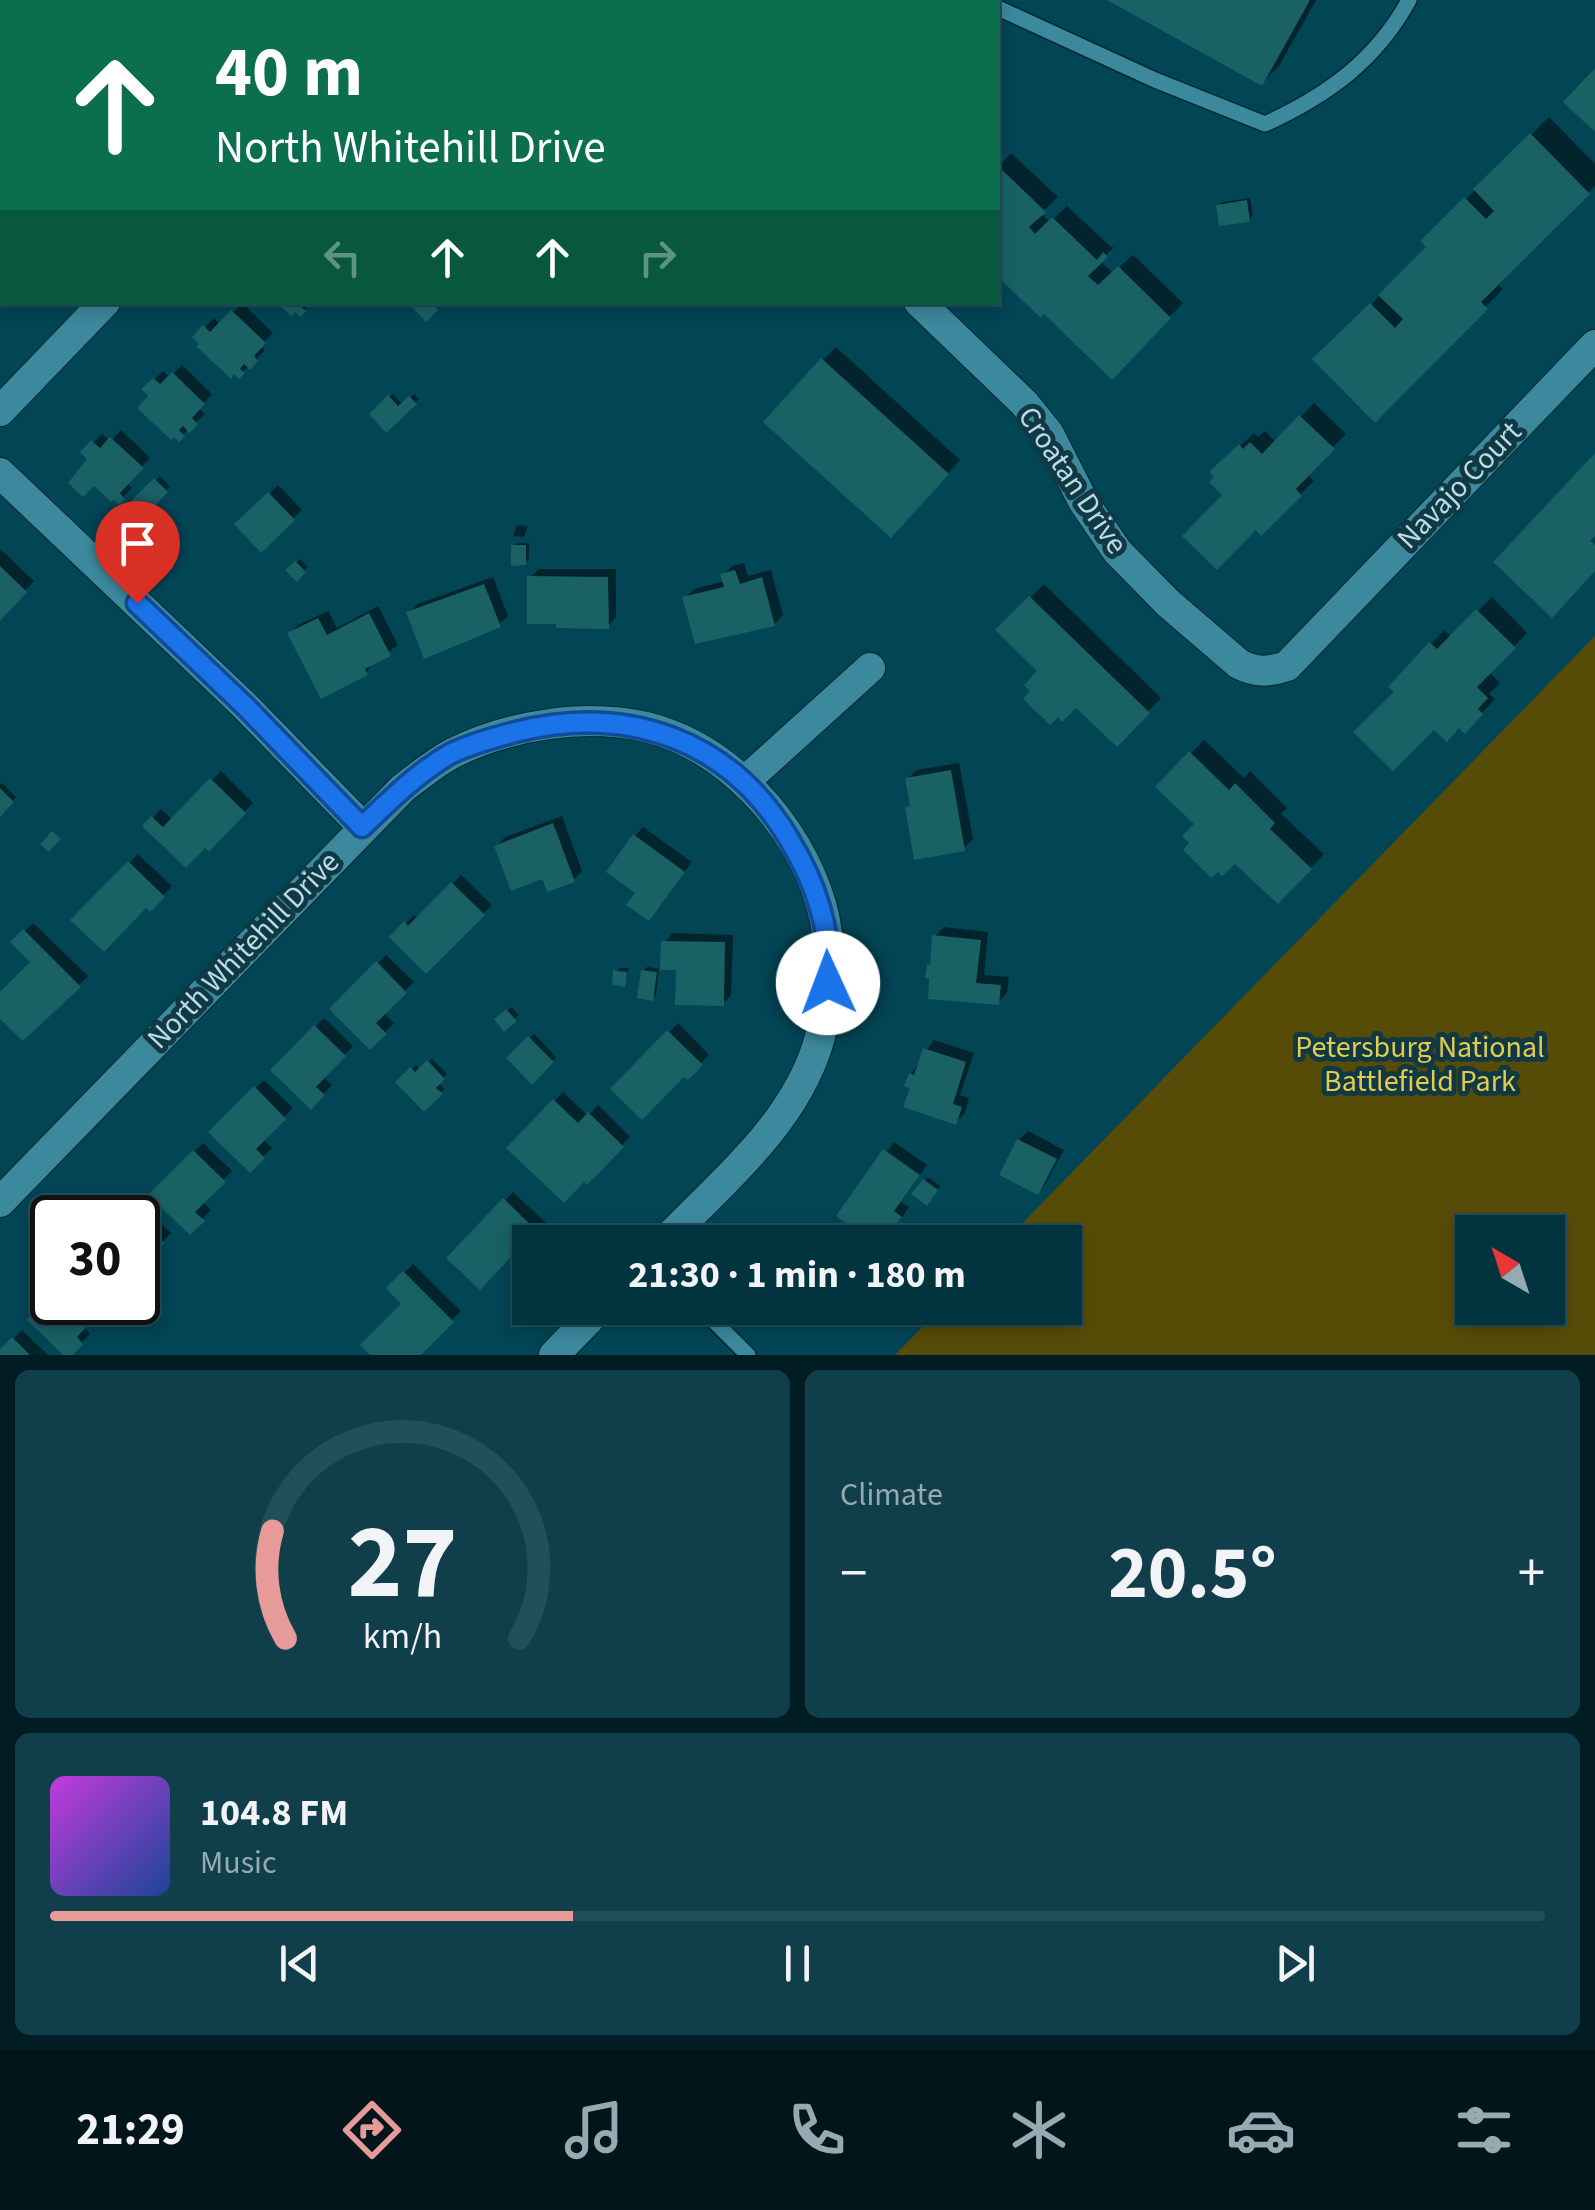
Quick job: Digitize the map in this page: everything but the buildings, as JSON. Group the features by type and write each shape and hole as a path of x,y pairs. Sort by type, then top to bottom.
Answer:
{"street":[{"path":"0,411 102,305"},
{"name":"Croatan Drive","path":"922,305 1024,404 1049,434 1083,502 1118,552 1168,603 1239,664 1249,670 1268,672 1286,666 1325,626"},
{"name":"Navajo Court","path":"1325,626 1595,345"},
{"path":"0,473 246,707 362,827"},
{"path":"744,782 870,668"},
{"name":"North Whitehill Drive","path":"0,1202 403,788 450,754 489,738 540,726 591,722 644,726 705,752 744,782 776,816 804,864 821,905 830,956 826,1010 799,1090 772,1130 680,1225"},
{"path":"554,1355 583,1325"}],"lane":[{"path":"1000,9 1155,80 1265,124 1310,104 1356,71 1409,0"},
{"path":"718,1325 748,1355"}],"green space":[{"name":"Petersburg National Battlefield Park","path":"1595,636 1595,1355 895,1355 924,1325 1082,1325 1082,1225 1021,1225"}],"route":[{"path":"137,603 246,707 362,827 403,788 450,754 489,738 540,726 591,722 644,726 705,752 744,782 776,816 804,864 821,905 830,956 828,983"}]}
